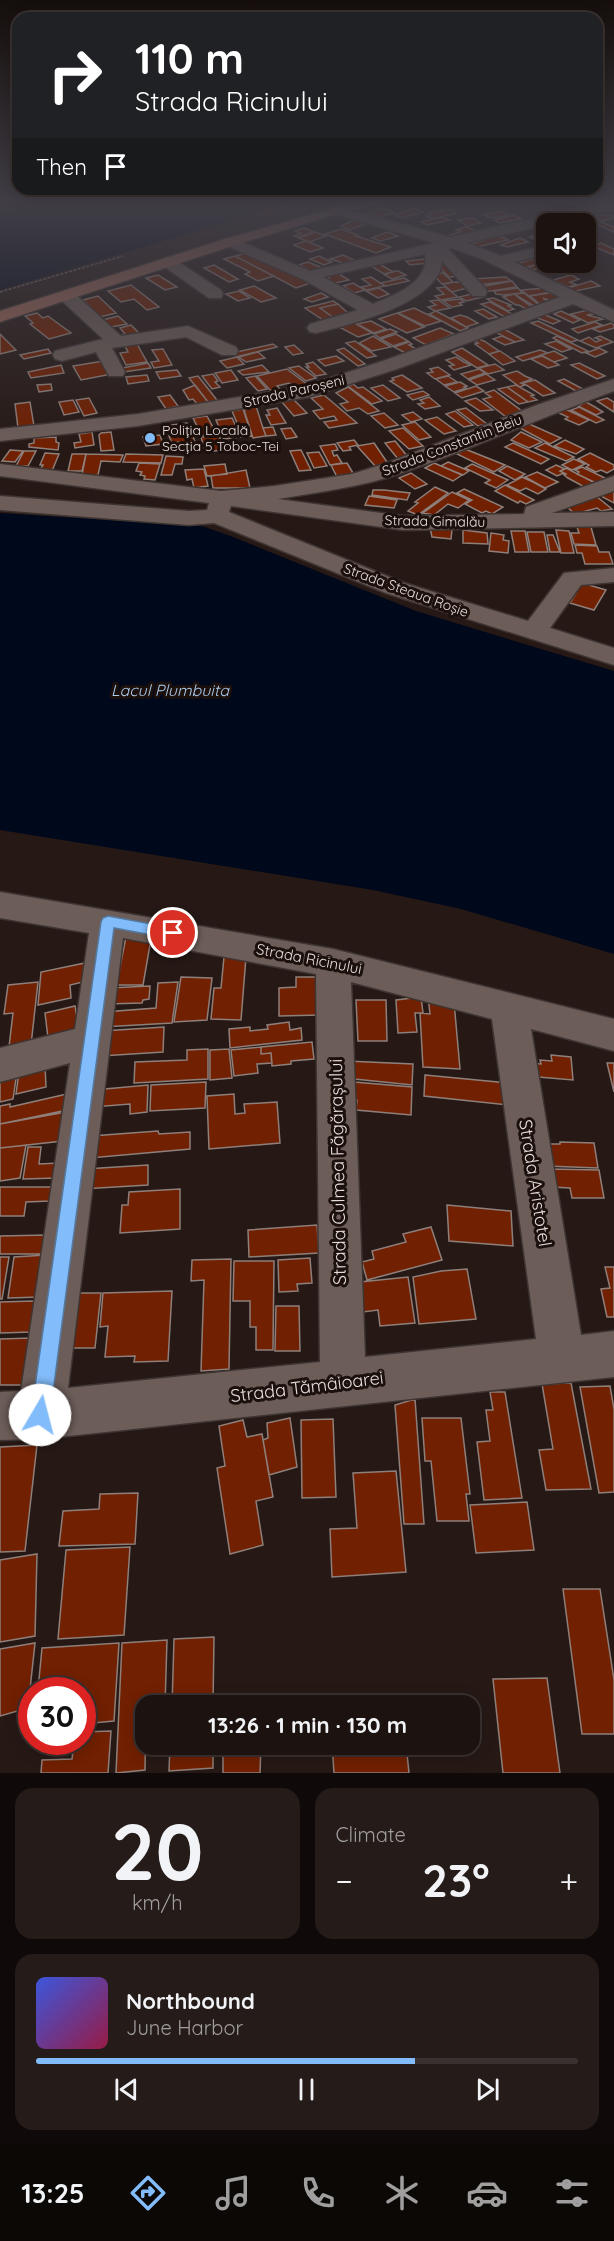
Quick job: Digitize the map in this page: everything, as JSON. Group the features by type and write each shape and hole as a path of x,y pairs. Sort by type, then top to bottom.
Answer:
{"main road":[{"path":"0,317 109,282"}],"street":[{"path":"197,282 215,294"},
{"path":"319,282 371,310"},
{"path":"316,328 371,310 407,294 425,282"},
{"path":"471,282 479,292"},
{"path":"544,282 614,317"},
{"name":"Strada Paroșeni","path":"0,435 138,420 308,391 390,365 578,298 603,294"},
{"path":"67,296 109,343 116,372"},
{"path":"62,355 109,343 188,331 229,351"},
{"name":"Strada Constantin Beiu","path":"293,500 392,469 544,409 614,385"},
{"path":"0,471 220,507"},
{"path":"507,522 614,483"},
{"name":"Strada Gimalău","path":"220,507 293,500 403,523 614,519"},
{"path":"0,503 189,518 220,507"},
{"name":"Strada Steaua Roșie","path":"220,507 395,588 614,657"},
{"path":"533,633 573,578 614,575"},
{"name":"Strada Ricinului","path":"0,905 333,963 614,1035"},
{"path":"20,1416 93,1041 108,922"},
{"name":"Strada Culmea Făgărașului","path":"333,963 343,1382"},
{"name":"Strada Aristotel","path":"509,1008 562,1359"},
{"path":"0,1065 93,1041"},
{"name":"Strada Tămâioarei","path":"20,1416 239,1395 614,1354"}],"water":[{"path":"0,282 28,282 0,290"},
{"name":"Lacul Plumbuita","path":"0,513 202,526 416,611 614,671 614,954 461,909 373,890 0,830"}],"building":[{"path":"152,282 169,282 177,287 165,290"},
{"path":"284,282 311,283 296,288"},
{"path":"366,282 378,282 385,286 366,290 361,287 371,285"},
{"path":"386,282 406,282 386,286 380,283"},
{"path":"474,282 505,282 478,285"},
{"path":"513,282 517,287 484,292 480,287"},
{"path":"557,282 571,282 577,285 568,287"},
{"path":"589,282 600,286 575,291 568,288"},
{"path":"353,283 365,290 354,293 343,286"},
{"path":"466,283 471,287 452,292 443,284"},
{"path":"131,285 159,307 147,310 134,299 121,302 108,291"},
{"path":"254,286 276,298 261,302 240,290"},
{"path":"445,287 458,297 441,300 435,296 444,294 437,288"},
{"path":"379,288 389,294 378,298 366,291"},
{"path":"518,288 522,293 504,295 496,294 494,291"},
{"path":"545,288 552,292 529,296 521,290"},
{"path":"239,291 250,298 238,301 226,294"},
{"path":"555,292 563,296 551,301 543,298 548,302 541,305 530,296"},
{"path":"321,293 328,297 312,302 304,299"},
{"path":"476,293 483,297 466,301 459,297"},
{"path":"524,293 539,305 534,306 514,294"},
{"path":"514,294 532,307 526,309 503,297"},
{"path":"98,296 116,313 100,317 83,300"},
{"path":"493,298 511,305 508,306 514,309 508,311 487,299"},
{"path":"460,299 464,302 459,303 462,305 452,307 443,301"},
{"path":"438,300 450,308 435,311 428,307 436,305 430,301"},
{"path":"333,301 338,304 320,308 334,318 323,320 305,308"},
{"path":"490,302 514,315 505,317 481,304"},
{"path":"338,304 349,314 334,318 320,308"},
{"path":"414,308 441,321 425,326 398,313"},
{"path":"483,309 497,317 489,319 475,311"},
{"path":"588,310 594,314 587,315 603,319 588,323 571,314"},
{"path":"436,311 468,328 460,331 429,314"},
{"path":"561,311 580,320 573,323 554,314"},
{"path":"37,313 43,318 48,316 71,333 49,339 30,324 33,323 25,316"},
{"path":"397,313 424,327 407,333 379,319"},
{"path":"543,314 560,321 553,324 535,317"},
{"path":"460,315 478,323 466,327 451,318"},
{"path":"118,316 127,324 111,327 102,320"},
{"path":"371,321 386,329 374,333 357,324"},
{"path":"538,321 578,340 571,342 531,323"},
{"path":"353,322 372,333 358,337 339,327"},
{"path":"595,322 602,325 578,333 572,329"},
{"path":"611,323 614,328 600,332 593,329"},
{"path":"131,325 140,334 120,339 116,336 125,334 120,328"},
{"path":"440,328 454,334 426,345 413,338"},
{"path":"390,329 397,332 380,338 374,334"},
{"path":"504,329 524,340 515,342 495,332"},
{"path":"0,334 16,350 0,354"},
{"path":"396,334 408,341 393,346 381,339"},
{"path":"373,336 391,347 372,351 359,343"},
{"path":"502,336 515,342 505,345 493,339"},
{"path":"557,336 588,351 582,353 553,338"},
{"path":"600,336 613,342 596,348 580,341 589,337 596,342 601,340 595,338"},
{"path":"479,339 499,351 489,354 475,344 478,343 474,341"},
{"path":"355,341 376,356 367,358 346,343"},
{"path":"556,341 571,349 562,352 545,344"},
{"path":"409,342 412,344 409,345 418,350 407,354 394,347"},
{"path":"137,344 147,362 126,365 120,353 128,352 125,346"},
{"path":"273,344 277,347 236,357 232,353"},
{"path":"294,345 303,353 293,355 285,347"},
{"path":"344,348 365,364 358,366 337,350"},
{"path":"462,348 488,365 477,368 452,352"},
{"path":"599,348 607,352 595,357 586,353"},
{"path":"48,349 51,353 24,359 20,355"},
{"path":"163,349 172,365 154,368 151,362 159,361 152,350"},
{"path":"540,350 548,353 523,361 516,357"},
{"path":"500,351 515,361 503,365 489,354"},
{"path":"554,351 567,358 554,362 541,355"},
{"path":"258,352 265,358 246,362 239,357"},
{"path":"336,356 344,361 325,366 318,360"},
{"path":"542,356 559,365 548,368 531,359"},
{"path":"237,357 244,364 227,368 220,361"},
{"path":"456,357 471,365 454,370 449,366 454,365 446,360"},
{"path":"103,361 112,374 81,380 73,366"},
{"path":"313,362 326,374 316,376 306,367 309,367 306,364"},
{"path":"148,363 151,368 124,372 122,368"},
{"path":"579,363 605,376 597,379 571,365"},
{"path":"495,364 504,370 488,374 479,368"},
{"path":"61,365 64,373 31,378 28,372"},
{"path":"262,365 269,372 243,375 238,371"},
{"path":"299,366 316,378 306,381 289,368"},
{"path":"438,367 450,375 435,379 427,373 433,372 430,369"},
{"path":"287,369 308,385 295,388 289,383 277,386 282,391 273,393 257,376"},
{"path":"479,369 485,373 468,379 461,374"},
{"path":"177,370 181,376 160,379 156,372"},
{"path":"231,370 238,380 222,383 215,373"},
{"path":"517,371 532,379 521,383 525,385 520,387 503,375"},
{"path":"213,374 218,381 215,382 220,387 212,389 202,376"},
{"path":"486,374 495,380 477,385 469,380"},
{"path":"147,375 149,381 128,384 126,377"},
{"path":"402,375 422,388 407,392 390,381"},
{"path":"198,376 217,400 208,402 189,378"},
{"path":"255,376 267,389 258,391 246,378"},
{"path":"448,376 457,382 444,385 436,379"},
{"path":"564,379 583,389 576,391 558,381"},
{"path":"535,380 555,393 543,396 523,383"},
{"path":"460,382 467,386 464,387 466,388 454,392 445,386"},
{"path":"51,384 52,390 39,392 37,385"},
{"path":"353,384 358,388 363,387 382,401 372,404 348,386"},
{"path":"195,385 208,402 197,404 193,399 189,400 183,390"},
{"path":"383,385 400,398 388,401 371,388"},
{"path":"516,385 534,395 531,396 537,400 528,402 507,387"},
{"path":"476,386 484,391 462,398 455,393"},
{"path":"348,387 379,411 368,414 359,408 347,411 340,404 348,402 336,393"},
{"path":"507,387 528,402 519,404 498,389"},
{"path":"494,390 522,411 506,417 483,399 491,397 485,393"},
{"path":"423,391 429,395 413,400 407,395"},
{"path":"170,395 178,406 166,409 158,397"},
{"path":"324,395 357,423 329,428 324,422 337,420 334,416 320,419 313,411 323,409 311,398"},
{"path":"429,397 440,406 425,409 418,404 424,403 420,400"},
{"path":"89,398 97,413 84,416 76,400"},
{"path":"476,398 493,410 480,411 465,401"},
{"path":"607,398 614,402 614,412 597,401"},
{"path":"293,399 307,413 294,416 281,401"},
{"path":"73,400 79,412 64,415 59,402"},
{"path":"30,402 34,426 18,428 15,404"},
{"path":"586,402 603,412 596,415 578,406"},
{"path":"256,406 266,436 253,438 244,410"},
{"path":"579,407 604,420 596,423 571,410"},
{"path":"277,408 286,423 271,425 266,415 270,415 267,410"},
{"path":"466,408 487,424 478,426 457,410"},
{"path":"243,409 252,436 243,437 232,411"},
{"path":"565,409 589,420 579,425 565,419 568,417 557,412"},
{"path":"455,411 473,425 464,427 446,414"},
{"path":"413,412 422,419 411,422 402,415"},
{"path":"384,413 398,425 385,428 371,416"},
{"path":"207,416 216,433 195,437 191,429 198,428 193,418"},
{"path":"437,417 456,431 444,434 425,420"},
{"path":"232,418 241,437 224,439 216,420"},
{"path":"415,422 431,437 419,440 402,425"},
{"path":"187,423 196,444 181,446 179,442 172,443 169,436 175,435 171,425"},
{"path":"527,423 561,438 550,444 518,427"},
{"path":"273,427 276,435 266,436 263,428"},
{"path":"291,428 297,437 286,439 281,429"},
{"path":"403,428 423,446 409,449 389,431"},
{"path":"92,432 94,445 75,448 74,443 81,442 79,434"},
{"path":"111,432 114,450 101,451 99,435"},
{"path":"521,432 542,442 529,448 511,440"},
{"path":"160,435 163,444 146,446 143,437"},
{"path":"219,435 223,450 205,452 201,437"},
{"path":"56,437 56,442 59,443 58,450 29,447 29,444 34,443 34,438"},
{"path":"354,440 358,445 349,447 351,450 343,451 337,443"},
{"path":"565,440 584,449 576,454 554,446"},
{"path":"395,441 408,457 398,459 385,443"},
{"path":"374,443 389,465 376,467 357,446"},
{"path":"513,443 549,459 541,464 505,447"},
{"path":"545,443 574,457 566,461 535,448"},
{"path":"335,444 338,450 332,451 342,463 330,465 320,446"},
{"path":"465,449 505,465 494,472 457,454"},
{"path":"10,450 23,451 15,462 2,461"},
{"path":"301,450 311,470 299,471 290,451"},
{"path":"24,451 36,451 28,466 16,466"},
{"path":"319,452 327,466 314,468 307,453"},
{"path":"45,453 59,454 52,471 40,470"},
{"path":"590,453 614,465 614,469 607,473 601,470 596,472 586,467 589,465 578,459"},
{"path":"72,454 86,454 82,471 68,471"},
{"path":"86,454 123,455 120,462 101,461 98,475 82,475"},
{"path":"126,454 163,455 161,463 123,462"},
{"path":"166,456 183,457 182,464 175,464 172,475 161,475"},
{"path":"574,459 585,464 572,470 562,465"},
{"path":"448,462 469,471 463,475 441,466"},
{"path":"139,463 160,464 155,480 144,479 145,476 140,475 142,472 136,471"},
{"path":"347,463 353,473 337,477 331,465"},
{"path":"434,463 462,475 453,481 425,468"},
{"path":"225,464 227,474 207,476 204,466"},
{"path":"472,464 508,480 496,488 485,483 490,480 465,468"},
{"path":"556,465 565,469 560,471 564,473 557,476 546,470"},
{"path":"507,466 525,474 515,480 499,471"},
{"path":"582,467 605,478 596,483 577,474 579,472 575,470"},
{"path":"566,468 597,484 588,489 560,471"},
{"path":"204,469 208,486 194,488 192,479 187,480 185,470"},
{"path":"246,470 250,488 213,488 211,476"},
{"path":"537,472 558,482 545,488 525,477"},
{"path":"411,473 427,484 415,489 399,478"},
{"path":"522,477 546,489 538,494 526,488 520,491 507,485"},
{"path":"505,485 534,500 526,504 520,501 518,503 495,491"},
{"path":"435,487 448,493 418,515 408,511 418,503 415,502"},
{"path":"614,488 614,503 599,495"},
{"path":"464,489 503,507 492,514 486,511 482,513 465,504 472,500 457,493"},
{"path":"373,490 410,493 407,500 372,495"},
{"path":"452,492 469,500 458,508 448,504 434,515 423,513"},
{"path":"369,496 397,500 394,508 365,505"},
{"path":"596,496 612,509 601,511 597,508 575,514 567,507"},
{"path":"430,527 452,529 451,539 432,537"},
{"path":"577,527 591,527 596,545 574,544 571,533 579,533"},
{"path":"463,530 487,533 488,544 463,543"},
{"path":"556,530 569,531 574,553 561,553"},
{"path":"511,531 525,531 529,552 515,552"},
{"path":"527,532 544,532 548,552 531,552"},
{"path":"491,533 504,535 503,540 509,541 508,553 489,551"},
{"path":"547,535 553,535 560,552 550,552"},
{"path":"575,545 597,546 599,552 609,552 613,564 585,564 582,553 577,553"},
{"path":"582,583 606,590 594,610 570,603"},
{"path":"126,937 151,939 143,985 109,985 110,973 119,972"},
{"path":"224,957 246,957 241,1020 211,1019 214,988 221,988"},
{"path":"85,963 87,981 70,985 71,998 38,1005 41,972"},
{"path":"181,977 212,978 207,1020 174,1022"},
{"path":"296,977 318,977 320,1015 279,1016 279,988 296,987"},
{"path":"38,982 31,1045 9,1047 13,1013 4,1014 8,985"},
{"path":"178,982 172,1023 102,1027 104,1012 156,1008 158,983"},
{"path":"150,986 149,999 143,1000 142,1003 106,1004 108,988"},
{"path":"421,997 423,1013 415,1013 417,1032 398,1033 396,1000"},
{"path":"428,997 454,1002 460,1069 423,1067 420,1013 430,1014"},
{"path":"356,1000 386,1000 387,1041 358,1041"},
{"path":"75,1006 79,1030 48,1038 45,1013"},
{"path":"289,1022 290,1030 301,1028 302,1040 230,1048 229,1029 250,1027 250,1031 268,1029 267,1025"},
{"path":"164,1027 163,1052 101,1056 102,1031"},
{"path":"312,1042 314,1059 291,1061 291,1064 272,1066 271,1053 261,1054 261,1047"},
{"path":"261,1047 261,1054 271,1053 272,1063 257,1064 258,1073 234,1076 231,1050"},
{"path":"208,1049 208,1079 134,1083 135,1062 187,1060 187,1050"},
{"path":"229,1049 232,1078 210,1080 210,1050"},
{"path":"551,1055 571,1057 573,1080 527,1076 527,1063 541,1064 540,1060 552,1061"},
{"path":"346,1061 413,1064 412,1085 345,1078"},
{"path":"607,1063 614,1063 614,1092"},
{"path":"18,1065 13,1099 0,1102 0,1070"},
{"path":"45,1065 46,1087 16,1094 19,1072"},
{"path":"425,1075 508,1083 508,1105 424,1096"},
{"path":"206,1082 205,1108 150,1111 151,1085"},
{"path":"354,1082 412,1087 411,1115 356,1110 357,1100 353,1099"},
{"path":"148,1085 147,1112 130,1114 130,1104 93,1107 94,1090"},
{"path":"67,1094 67,1110 0,1124 0,1106 10,1104 10,1107"},
{"path":"234,1094 235,1114 245,1113 244,1104 277,1102 280,1143 209,1149 207,1096"},
{"path":"66,1112 63,1141 0,1148 0,1124"},
{"path":"158,1131 159,1134 190,1132 190,1149 90,1158 91,1136"},
{"path":"560,1142 594,1143 598,1168 546,1166 543,1144 560,1144"},
{"path":"26,1145 20,1178 0,1181 0,1148"},
{"path":"28,1147 41,1147 39,1164 59,1163 57,1178 23,1179"},
{"path":"148,1165 148,1185 82,1189 85,1169"},
{"path":"549,1169 599,1170 604,1198 572,1198 570,1188 552,1187"},
{"path":"0,1187 52,1187 50,1201 26,1202 24,1216 0,1216"},
{"path":"180,1189 180,1229 120,1233 122,1205 128,1205 129,1192"},
{"path":"447,1205 511,1211 513,1246 449,1241"},
{"path":"317,1225 319,1253 249,1257 248,1230"},
{"path":"431,1227 442,1260 367,1280 362,1262 374,1259 372,1251 406,1242 403,1234"},
{"path":"47,1235 44,1254 0,1254 0,1236"},
{"path":"46,1255 40,1297 8,1298 14,1257"},
{"path":"0,1257 9,1257 2,1299 0,1299"},
{"path":"310,1258 312,1283 297,1284 298,1291 279,1292 278,1260"},
{"path":"231,1259 229,1369 201,1371 204,1280 191,1281 192,1260"},
{"path":"234,1261 274,1261 273,1350 256,1350 256,1327 250,1327 250,1301 233,1301"},
{"path":"605,1267 614,1267 614,1317 607,1317 601,1289 610,1288"},
{"path":"467,1269 476,1319 419,1324 413,1277 441,1271"},
{"path":"408,1277 415,1323 380,1326 378,1310 363,1312 360,1282"},
{"path":"172,1291 168,1361 134,1362 135,1356 105,1357 108,1326 100,1327 103,1293"},
{"path":"69,1293 101,1293 95,1348 62,1348"},
{"path":"35,1301 31,1332 0,1333 0,1302"},
{"path":"276,1306 299,1306 300,1351 275,1351"},
{"path":"31,1338 24,1385 0,1385 0,1339"},
{"path":"571,1383 591,1489 546,1490 539,1450 553,1449 542,1384"},
{"path":"610,1386 614,1409 614,1492 599,1493 580,1387"},
{"path":"490,1392 505,1392 522,1498 484,1500 477,1442 490,1441 486,1410 493,1410"},
{"path":"415,1399 424,1524 404,1524 395,1405"},
{"path":"290,1418 297,1467 269,1475 263,1440 268,1438 267,1423"},
{"path":"422,1418 461,1418 470,1494 466,1494 469,1521 437,1521 431,1461 425,1461"},
{"path":"333,1419 336,1497 302,1498 301,1420"},
{"path":"243,1420 247,1437 262,1434 273,1497 256,1501 263,1545 230,1554 217,1468 225,1466 219,1426"},
{"path":"37,1445 25,1551 0,1552 0,1447"},
{"path":"396,1471 406,1572 332,1577 330,1529 357,1528 353,1473"},
{"path":"138,1493 135,1544 59,1546 63,1511 99,1509 100,1494"},
{"path":"527,1502 534,1550 476,1553 470,1505"},
{"path":"130,1547 124,1635 58,1639 66,1550"},
{"path":"37,1554 35,1636 0,1642 0,1560"},
{"path":"563,1589 600,1589 614,1680 614,1734 582,1734"},
{"path":"214,1637 213,1695 172,1695 174,1639"},
{"path":"167,1640 165,1695 135,1695 135,1755 145,1755 145,1770 116,1773 122,1643"},
{"path":"35,1643 31,1677 18,1677 18,1711 0,1716 0,1649"},
{"path":"119,1643 114,1721 96,1723 96,1677 39,1677 42,1648"},
{"path":"547,1678 560,1773 503,1773 493,1679"},
{"path":"111,1731 108,1773 41,1773 42,1760 72,1759 72,1755 96,1755 96,1732"},
{"path":"170,1755 213,1755 213,1768 169,1771"},
{"path":"223,1755 261,1755 260,1773 223,1773"},
{"path":"333,1755 407,1755 409,1773 334,1773"}],"place":[{"name":"Poliția Locală Secția 5 Toboc-Tei","path":"150,438"}],"route":[{"path":"40,1415 108,922 173,933"}]}
